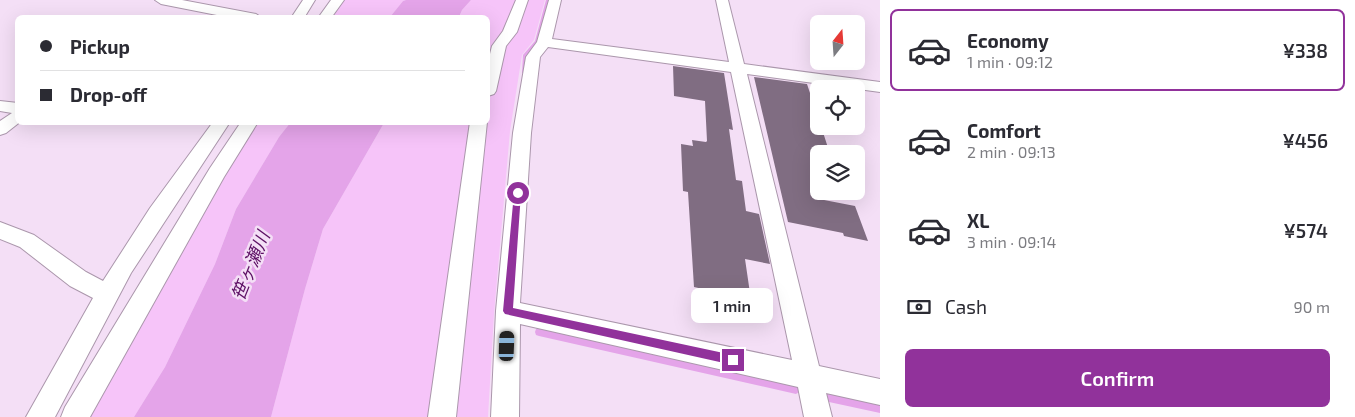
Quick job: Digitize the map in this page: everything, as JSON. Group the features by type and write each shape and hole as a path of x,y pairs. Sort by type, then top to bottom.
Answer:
{"street":[{"path":"161,0 240,15"},
{"path":"299,15 307,3 315,4 320,0"},
{"path":"326,15 338,0"},
{"path":"490,83 499,46 510,32 522,0"},
{"path":"506,417 508,311 524,124 533,57 544,42 554,0"},
{"path":"722,0 818,417"},
{"path":"544,42 880,87"},
{"path":"0,106 15,108"},
{"path":"0,129 15,118"},
{"path":"40,417 107,294 157,214 217,125"},
{"path":"75,417 217,173 248,125"},
{"path":"442,417 456,296 480,125"},
{"path":"0,230 27,241 78,279 107,294"},
{"path":"508,311 880,392"}],"shaded area":[{"path":"341,0 406,0 392,15 329,15"},
{"path":"471,0 518,0 506,32 495,45 490,66 490,15 460,15"},
{"path":"524,0 545,0 534,40 522,55 510,131 494,314 488,417 450,417 484,125 490,125 491,91"},
{"path":"255,125 289,125 279,137 236,209 215,264 165,367 134,417 86,417"},
{"path":"383,125 475,125 436,417 271,417 323,229"}],"water":[{"path":"471,0 460,15 392,15 403,1"},
{"name":"笹ヶ瀬川","path":"289,125 383,125 323,229 271,417 134,417 165,367 215,264 236,209 279,137"}],"building":[{"path":"673,66 724,73 733,130 729,129 736,180 742,181 746,211 759,214 770,264 745,259 751,300 694,287 688,192 683,191 681,144 693,146 692,140 707,141 705,101 674,96"},
{"path":"754,77 807,84 810,93 810,135 824,135 827,145 810,145 810,200 824,200 855,206 868,241 844,236 843,233 788,222"}],"waterway":[{"path":"524,72 526,55 537,41 548,0"},
{"path":"539,332 796,389"},
{"path":"829,397 880,408"}],"route":[{"path":"518,193 508,311 733,360"}]}
